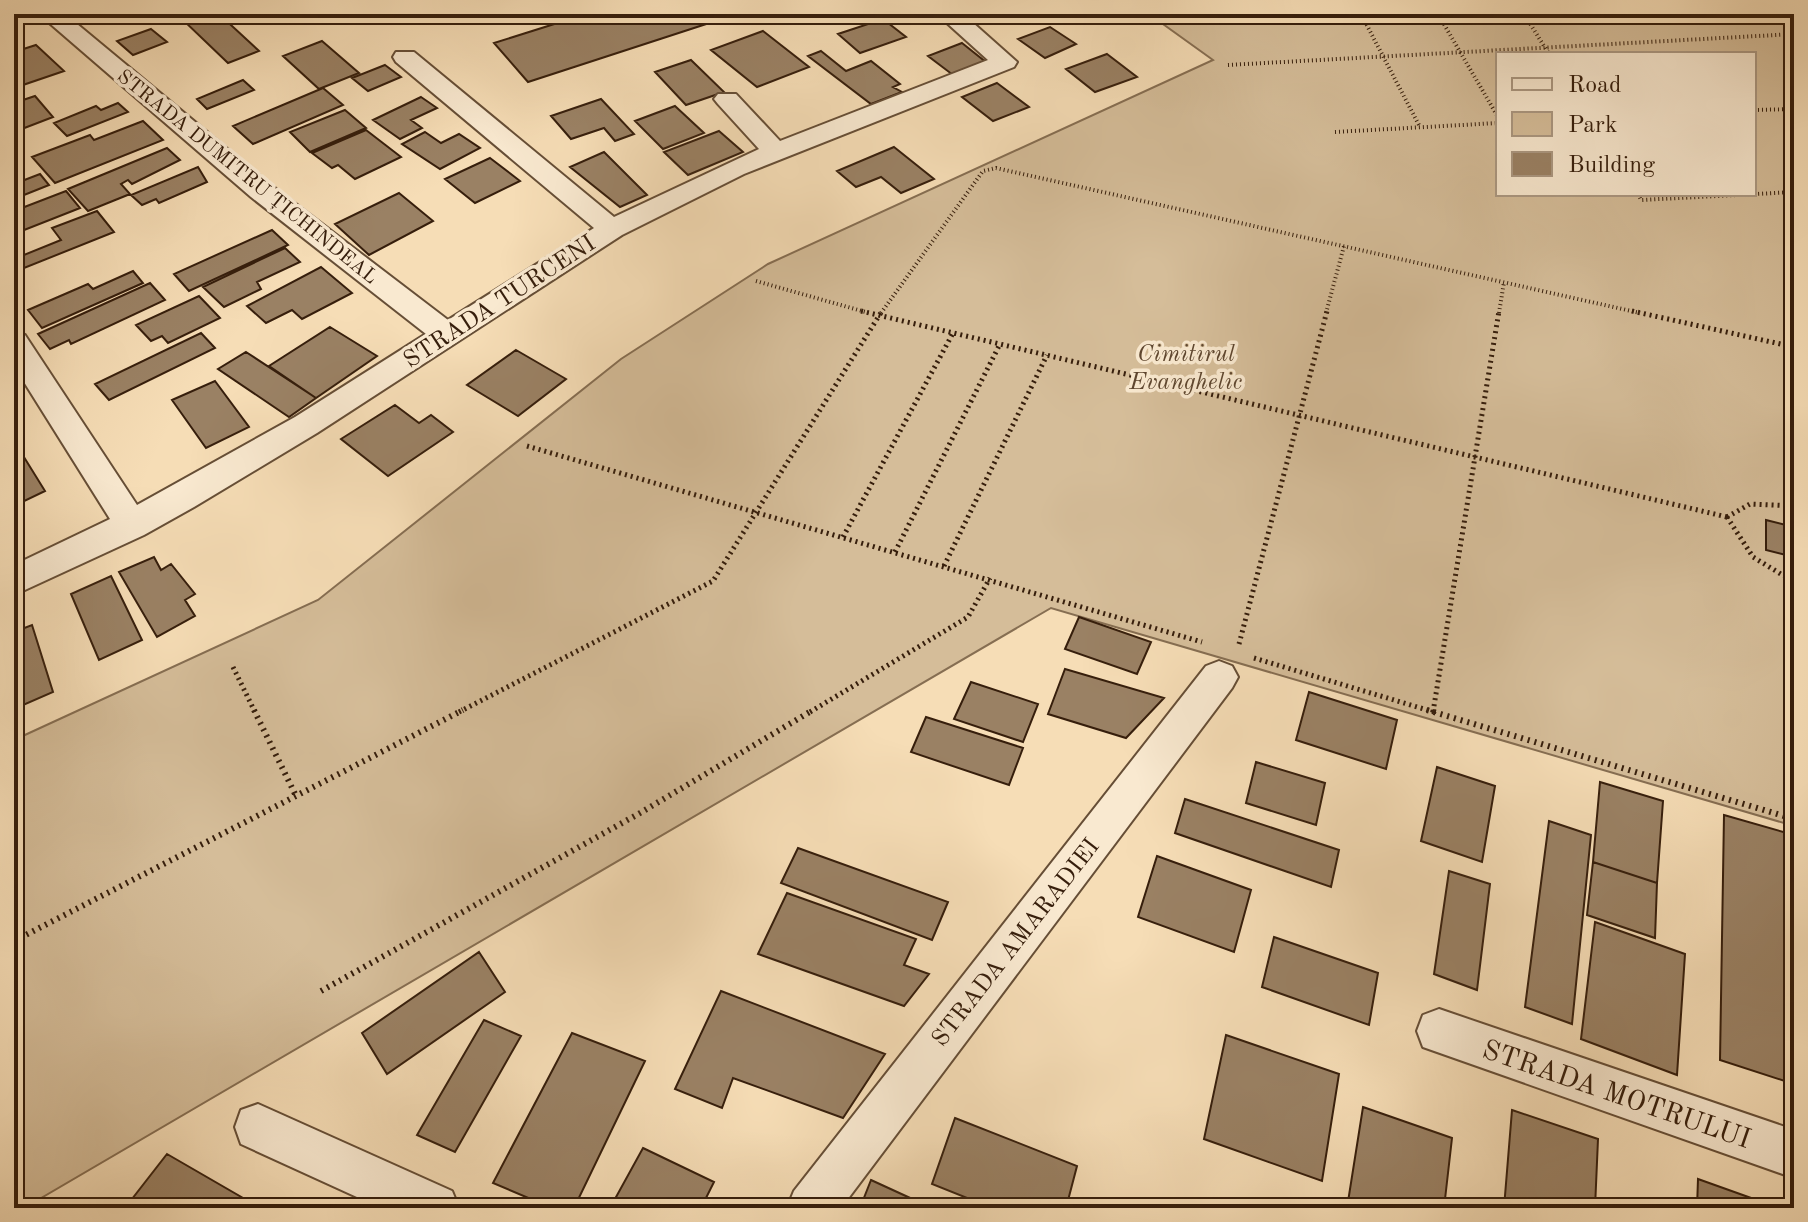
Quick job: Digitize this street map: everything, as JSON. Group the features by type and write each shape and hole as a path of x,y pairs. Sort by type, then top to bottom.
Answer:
{"street":[{"name":"STRADA DUMITRU ȚICHINDEAL","path":"51,14 261,191 447,335"},
{"name":"STRADA TURCENI","path":"14,581 132,526 306,425 612,229 775,151 1005,62 949,14"},
{"path":"405,57 612,229"},
{"path":"727,99 775,151"},
{"path":"14,342 132,526"},
{"name":"STRADA AMARADIEI","path":"811,1208 1229,658"},
{"name":"STRADA MOTRULUI","path":"1439,1031 1794,1154"},
{"path":"258,1127 435,1208"}],"path":[{"path":"1361,14 1420,127"},
{"path":"1438,14 1496,114"},
{"path":"1524,14 1548,52"},
{"path":"1228,65 1794,34"},
{"path":"1756,110 1794,109"},
{"path":"1335,132 1496,123"},
{"path":"14,941 713,581 879,315 983,171 996,168 1794,347"},
{"path":"1756,194 1794,192"},
{"path":"1639,196 1641,200 1718,196"},
{"path":"1229,658 1300,415 1344,246"},
{"path":"756,281 953,333 1727,517"},
{"path":"1433,713 1504,282"},
{"path":"843,537 953,333"},
{"path":"895,552 1000,344"},
{"path":"944,566 1047,355"},
{"path":"527,446 990,578 1229,658 1433,713 1794,819"},
{"path":"1727,517 1739,505 1748,503 1794,506"},
{"path":"1727,517 1736,540 1755,561 1794,582"},
{"path":"321,991 640,813 968,617 990,578"},
{"path":"233,667 296,796"}],"green space":[{"name":"Cimitirul Evanghelic","path":"1149,14 1794,14 1794,826 1051,608 24,1208 14,1208 14,740 318,600 621,359 768,264 1213,60"}],"building":[{"path":"203,14 219,14 259,51 228,63 184,21"},
{"path":"586,14 737,14 528,82 494,43"},
{"path":"826,14 865,14 837,23"},
{"path":"883,19 906,37 860,53 838,34"},
{"path":"1050,27 1076,44 1045,58 1018,39"},
{"path":"151,29 167,42 133,55 117,41"},
{"path":"763,31 809,67 757,87 711,50"},
{"path":"322,41 359,73 319,89 283,56"},
{"path":"962,43 987,63 953,75 928,56"},
{"path":"36,45 64,71 14,88 14,52"},
{"path":"821,51 846,71 871,61 900,84 893,87 902,92 871,104 808,56"},
{"path":"1107,54 1137,77 1095,92 1066,69"},
{"path":"691,60 724,92 686,105 655,72"},
{"path":"385,65 401,77 368,91 352,78"},
{"path":"243,80 254,90 207,109 197,99"},
{"path":"997,83 1029,107 993,121 962,97"},
{"path":"323,88 343,105 253,144 233,126"},
{"path":"35,96 53,117 14,132 14,103"},
{"path":"421,97 437,108 411,120 422,128 400,139 373,120"},
{"path":"601,99 634,134 615,141 604,128 571,139 551,116"},
{"path":"118,103 128,112 67,136 54,123 96,106 101,110"},
{"path":"675,106 704,133 663,149 635,121"},
{"path":"345,110 366,128 310,152 290,132"},
{"path":"143,121 163,140 55,183 32,157 90,135 94,140"},
{"path":"366,130 401,157 355,179 338,165 332,168 312,153"},
{"path":"719,131 743,152 688,175 664,152"},
{"path":"425,132 441,143 459,134 480,148 440,169 402,144"},
{"path":"894,147 934,179 901,193 881,177 856,187 837,171"},
{"path":"167,148 180,160 132,184 128,180 121,184 130,194 88,211 68,189"},
{"path":"604,152 647,195 620,207 570,167"},
{"path":"490,158 520,181 475,203 445,179"},
{"path":"198,167 207,182 159,203 156,199 142,205 131,195"},
{"path":"40,174 49,185 14,199 14,184"},
{"path":"66,191 80,208 14,234 14,211"},
{"path":"399,193 433,221 369,255 335,224"},
{"path":"97,211 114,232 14,272 14,259 61,240 52,228"},
{"path":"272,230 288,245 189,291 174,274"},
{"path":"285,248 300,262 257,282 261,289 224,307 203,287"},
{"path":"321,267 352,293 302,319 292,310 266,323 247,306"},
{"path":"133,271 143,283 42,328 28,310 88,284 93,289"},
{"path":"150,283 165,300 71,344 69,340 50,349 38,334"},
{"path":"199,296 220,318 168,343 162,336 151,341 136,325"},
{"path":"330,327 377,356 316,398 269,366"},
{"path":"201,333 215,348 109,400 95,384"},
{"path":"516,350 566,379 518,416 467,385"},
{"path":"246,352 316,398 289,417 218,369"},
{"path":"215,381 249,427 206,448 172,400"},
{"path":"395,405 419,423 431,415 453,432 388,476 341,439"},
{"path":"14,441 45,491 14,506"},
{"path":"1766,520 1794,527 1794,557 1766,550"},
{"path":"154,557 161,570 171,564 195,594 185,600 195,616 157,637 119,572"},
{"path":"111,576 142,640 99,660 71,594"},
{"path":"1079,617 1151,642 1137,674 1065,649"},
{"path":"32,625 53,692 14,709 14,632"},
{"path":"1065,669 1164,698 1126,738 1048,714"},
{"path":"971,682 1038,704 1023,742 954,719"},
{"path":"1309,692 1397,720 1386,769 1296,740"},
{"path":"926,717 1023,748 1009,785 911,752"},
{"path":"1256,762 1325,783 1316,825 1246,803"},
{"path":"1437,767 1495,786 1482,862 1421,841"},
{"path":"1600,782 1663,801 1657,883 1593,862"},
{"path":"1185,799 1339,850 1331,887 1175,833"},
{"path":"1724,815 1794,835 1794,1084 1720,1060"},
{"path":"1549,821 1591,835 1572,1024 1525,1007"},
{"path":"798,848 948,902 932,940 781,883"},
{"path":"1157,856 1251,890 1234,952 1138,917"},
{"path":"1593,862 1657,883 1655,938 1587,915"},
{"path":"1449,871 1490,884 1477,990 1434,974"},
{"path":"787,893 916,939 904,965 929,974 904,1006 758,954"},
{"path":"1595,922 1685,954 1677,1075 1581,1039"},
{"path":"1274,937 1378,973 1369,1025 1262,987"},
{"path":"479,952 505,992 387,1074 362,1033"},
{"path":"721,991 885,1054 843,1118 733,1078 722,1108 675,1089"},
{"path":"484,1020 521,1036 455,1152 417,1135"},
{"path":"572,1033 645,1061 574,1208 552,1208 493,1183"},
{"path":"1226,1035 1339,1074 1322,1181 1204,1139"},
{"path":"1363,1107 1452,1138 1444,1208 1347,1208"},
{"path":"1512,1110 1598,1139 1595,1208 1504,1208"},
{"path":"955,1118 1077,1166 1066,1208 992,1208 932,1184"},
{"path":"643,1148 714,1182 701,1208 610,1208"},
{"path":"167,1154 243,1198 235,1208 125,1208"},
{"path":"1698,1179 1754,1199 1754,1208 1697,1208"},
{"path":"871,1180 932,1208 860,1208"}]}
